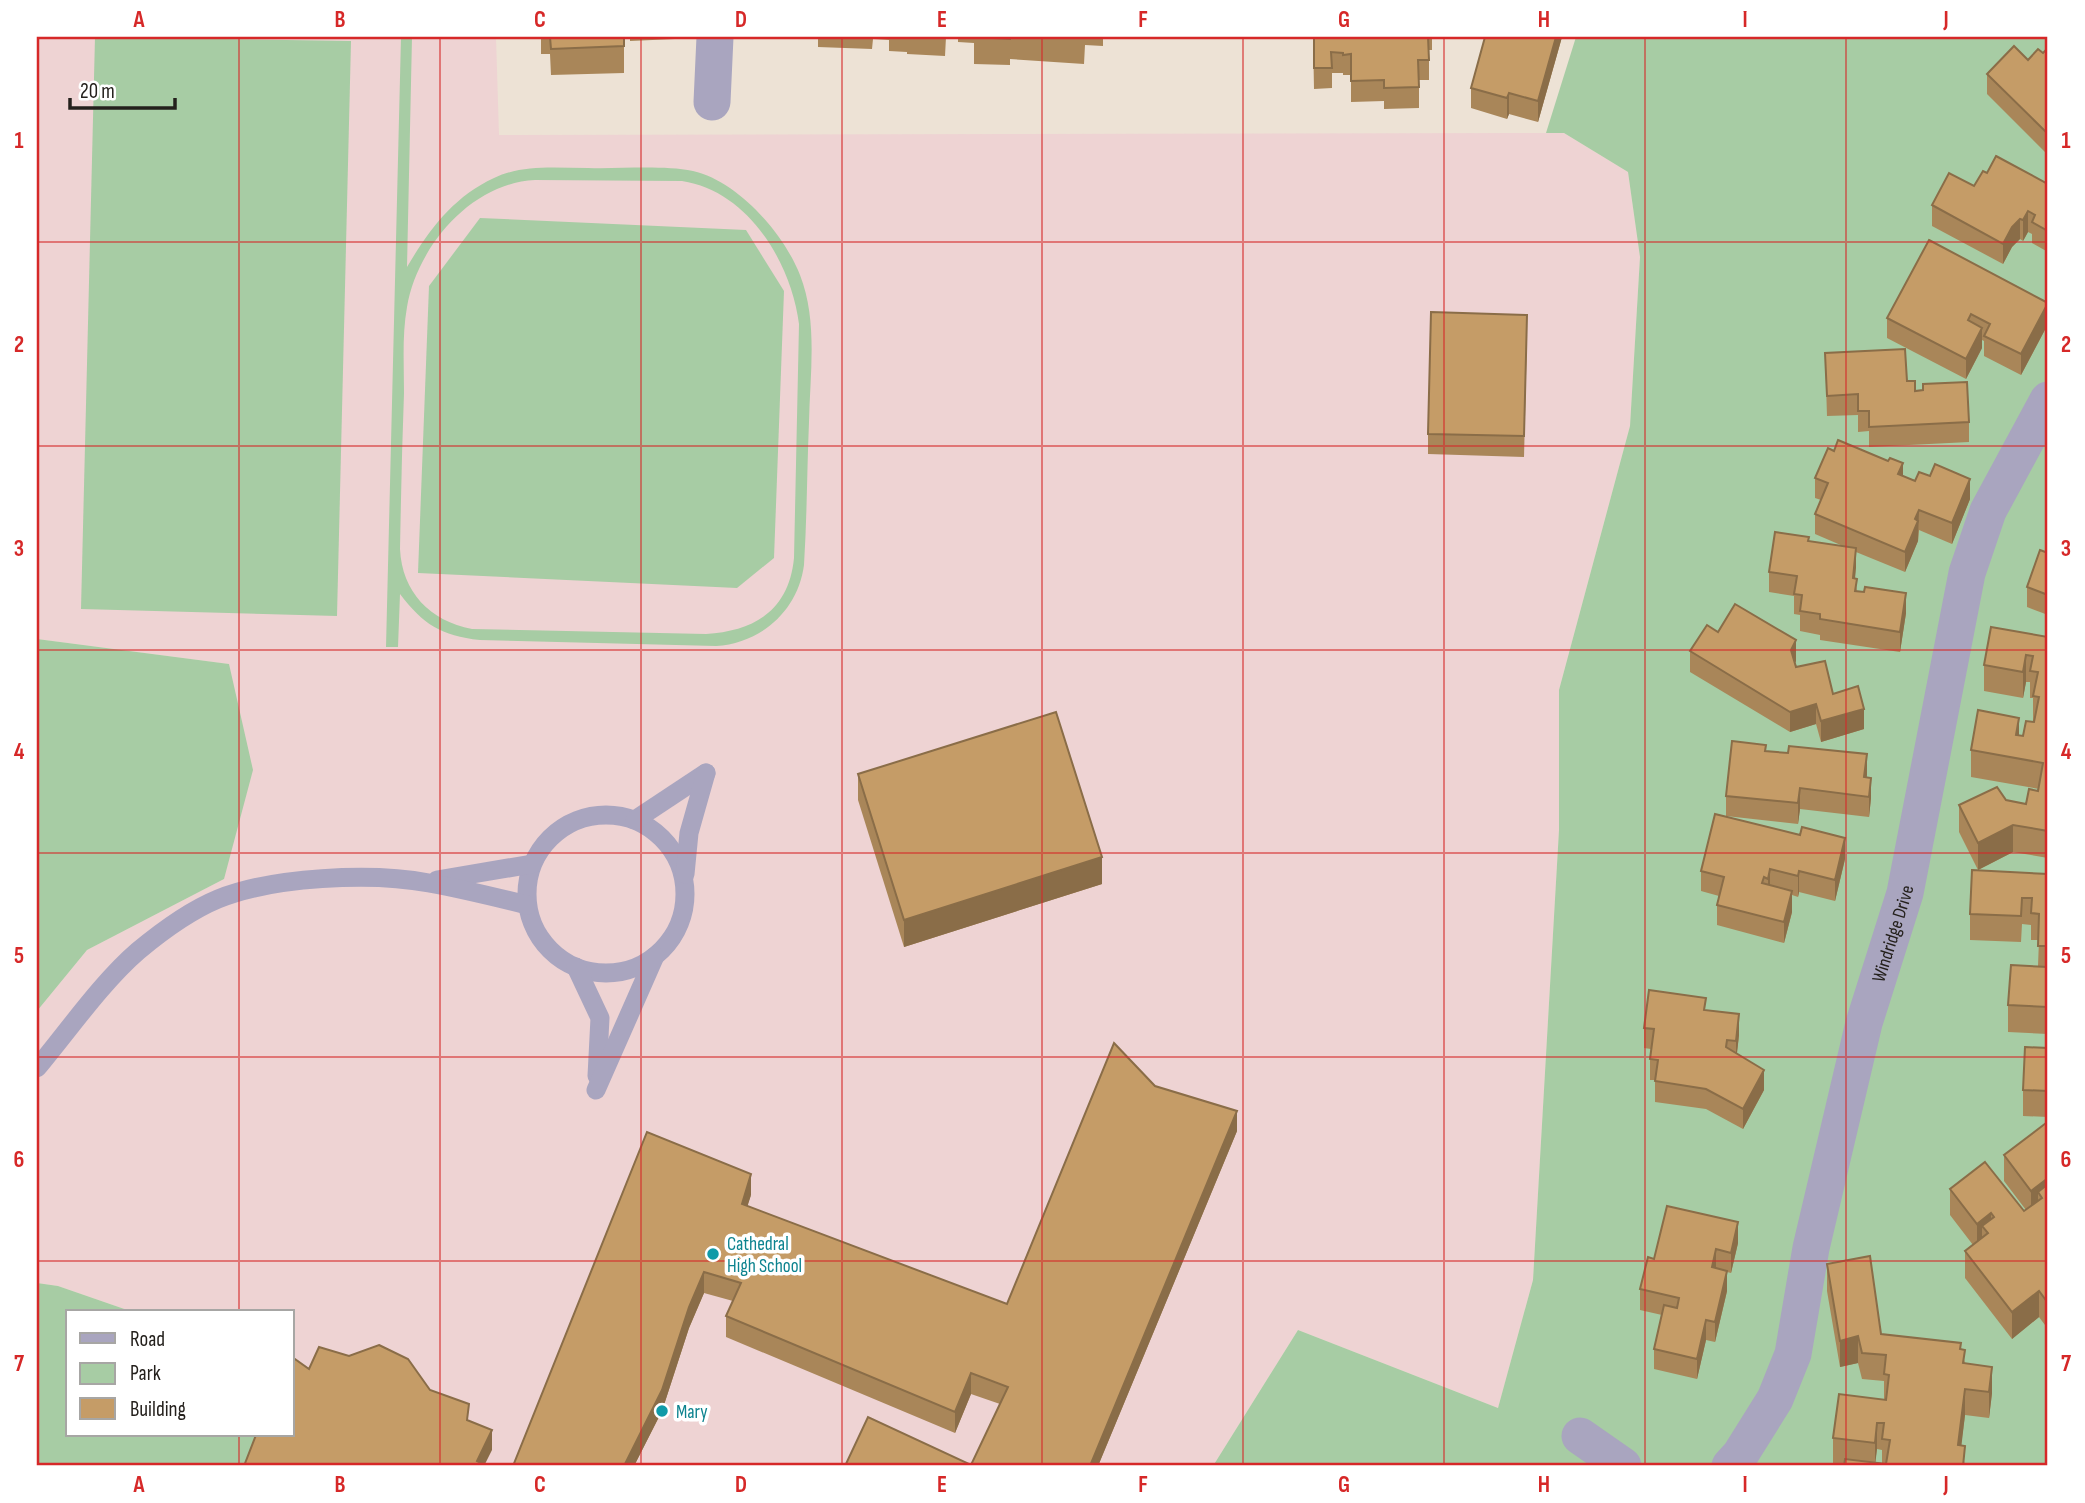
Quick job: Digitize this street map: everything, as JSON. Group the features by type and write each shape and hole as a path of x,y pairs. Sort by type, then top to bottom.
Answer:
{"street":[{"path":"712,102 715,37"},
{"name":"Windridge Drive","path":"1730,1466 1776,1399 1793,1354 1811,1248 1864,1023 1903,900 1974,548 1988,511 2048,400"},
{"path":"1580,1436 1623,1466"}],"lane":[{"path":"635,820 706,773 689,833 684,904 679,923 669,942 654,956 630,969 603,973 576,967 558,957 543,942 533,925 527,905 527,884 532,864 545,842 563,826 587,816 611,814 635,820 653,830 668,845 678,863 684,883"},
{"path":"426,882 532,864"},
{"path":"37,1068 136,953 184,917 218,899 267,886 342,878 426,882 527,905"},
{"path":"576,967 600,1018 596,1090 654,956"}],"shaded area":[{"name":"Cathedral High School","path":"37,37 496,37 499,135 1564,133 1628,172 1640,257 1630,426 1559,690 1559,830 1533,1280 1498,1408 1298,1330 1213,1466 301,1466 292,1436 294,1310 127,1310 58,1286 37,1283 37,1011 87,950 224,879 229,664 37,639"}],"green space":[{"path":"95,37 351,41 337,616 81,609"},
{"path":"401,37 412,37 407,267 433,228 466,195 494,178 528,169 655,168 693,171 710,177 742,197 771,227 793,259 806,293 809,310 811,366 806,529 804,565 794,597 775,622 748,639 732,644 716,646 466,638 444,632 425,621 400,594 398,647 386,647","holes":["535,180 682,181 706,187 746,214 776,254 794,300 799,324 794,558 785,591 777,604 754,622 740,628 706,634 472,629 443,619 431,612 413,591 406,579 400,549 404,328 413,284 422,262 435,241 469,206 489,193 512,184"]},
{"path":"1576,37 2048,37 2048,1466 1213,1466 1298,1330 1498,1408 1533,1280 1559,830 1559,690 1630,426 1640,257 1628,172 1564,133 1546,133"},
{"path":"480,218 746,230 784,291 774,558 737,588 418,573 429,286"},
{"path":"37,639 229,664 253,770 224,879 87,950 37,1011"},
{"path":"37,1283 58,1286 127,1310 66,1310 66,1436 279,1436 301,1466 37,1466"}],"building":[{"path":"550,37 624,37 624,46 551,49"},
{"path":"974,37 1010,37 1010,39"},
{"path":"1314,37 1428,37 1429,60 1418,60 1419,87 1384,88 1384,80 1351,81 1351,54 1331,52 1332,68 1314,68"},
{"path":"1485,37 1556,37 1538,101 1509,93 1507,98 1471,88"},
{"path":"2014,46 2028,60 2038,49 2043,53 2048,48 2047,133 1987,74"},
{"path":"1996,156 2048,184 2048,231 2032,222 2035,215 2028,211 2023,220 2020,219 2012,227 2003,244 1932,205 1949,173 1974,186 1983,171 1987,173"},
{"path":"1929,240 2048,303 2021,354 1984,336 1990,324 1971,314 1968,320 1982,328 1966,359 1887,318"},
{"path":"1431,312 1527,315 1524,436 1428,434"},
{"path":"1905,349 1907,381 1915,381 1915,391 1923,390 1923,384 1967,382 1969,422 1869,427 1869,411 1858,411 1858,394 1827,396 1825,353"},
{"path":"1838,440 1888,461 1890,458 1903,463 1898,474 1915,481 1919,472 1930,476 1935,464 1970,479 1952,523 1919,510 1915,519 1918,521 1905,552 1815,514 1828,483 1815,478 1828,448 1834,451"},
{"path":"1775,532 1809,537 1808,541 1856,548 1853,578 1857,579 1855,591 1864,592 1865,587 1906,593 1900,632 1820,619 1820,614 1800,611 1802,595 1794,594 1797,576 1769,572"},
{"path":"2040,550 2048,553 2048,595 2027,587"},
{"path":"1735,604 1796,640 1791,650 1796,667 1825,661 1833,694 1858,686 1864,709 1821,721 1816,704 1790,712 1690,651 1707,625 1718,632"},
{"path":"1991,627 2048,637 2048,831 2013,825 1978,843 1959,805 1997,787 2006,800 2026,804 2029,789 2038,791 2043,763 1971,750 1978,710 2019,718 2016,735 2023,736 2026,721 2034,722 2039,697 2033,696 2038,672 2030,671 2033,656 2026,655 2023,672 1984,665"},
{"path":"1056,712 1102,857 904,920 858,774"},
{"path":"1732,741 1766,745 1765,751 1788,753 1789,746 1867,754 1864,777 1871,778 1869,797 1800,788 1798,803 1726,796"},
{"path":"1715,814 1800,835 1802,827 1845,838 1835,880 1799,871 1798,876 1770,869 1768,879 1764,877 1762,883 1792,891 1784,922 1717,905 1724,877 1701,871"},
{"path":"1972,870 2048,874 2048,946 2038,946 2039,914 2031,913 2032,898 2022,898 2021,916 1970,914"},
{"path":"2011,965 2048,967 2048,1007 2008,1005"},
{"path":"1649,990 1706,998 1704,1010 1739,1014 1736,1041 1727,1040 1726,1047 1764,1070 1743,1109 1706,1089 1655,1081 1658,1060 1650,1059 1654,1029 1644,1028"},
{"name":"Cathedral High School","path":"1114,1043 1155,1086 1237,1111 1090,1466 845,1466 868,1417 971,1465 1008,1387 971,1373 955,1412 726,1316 741,1283 704,1272 689,1307 662,1390 624,1466 513,1466 647,1132 751,1174 742,1204 1007,1304"},
{"path":"2025,1047 2048,1048 2048,1091 2023,1090"},
{"path":"2046,1123 2048,1178 2031,1191 2004,1155"},
{"path":"1985,1162 2024,1211 2042,1198 2038,1192 2048,1184 2048,1303 2039,1291 2012,1312 1965,1251 1988,1233 1982,1226 1994,1217 1991,1213 1977,1224 1950,1189"},
{"path":"1667,1206 1738,1222 1731,1253 1716,1249 1712,1267 1727,1271 1715,1322 1706,1320 1697,1359 1654,1349 1664,1305 1677,1308 1679,1298 1640,1289 1648,1257 1654,1259"},
{"path":"1870,1256 1881,1334 1961,1343 1960,1349 1965,1350 1963,1363 1992,1367 1989,1392 1965,1389 1958,1445 1965,1446 1963,1466 1844,1466 1845,1459 1886,1464 1890,1440 1882,1439 1884,1423 1877,1423 1875,1443 1833,1438 1839,1394 1886,1400 1889,1375 1884,1374 1886,1355 1862,1353 1858,1336 1840,1341 1827,1264"},
{"path":"379,1345 408,1359 430,1390 469,1404 467,1420 492,1430 477,1461 487,1466 244,1466 256,1436 294,1436 294,1358 309,1369 319,1347 349,1356"}],"place":[{"name":"Cathedral High School","path":"713,1254"},
{"name":"Mary","path":"662,1411"}]}
